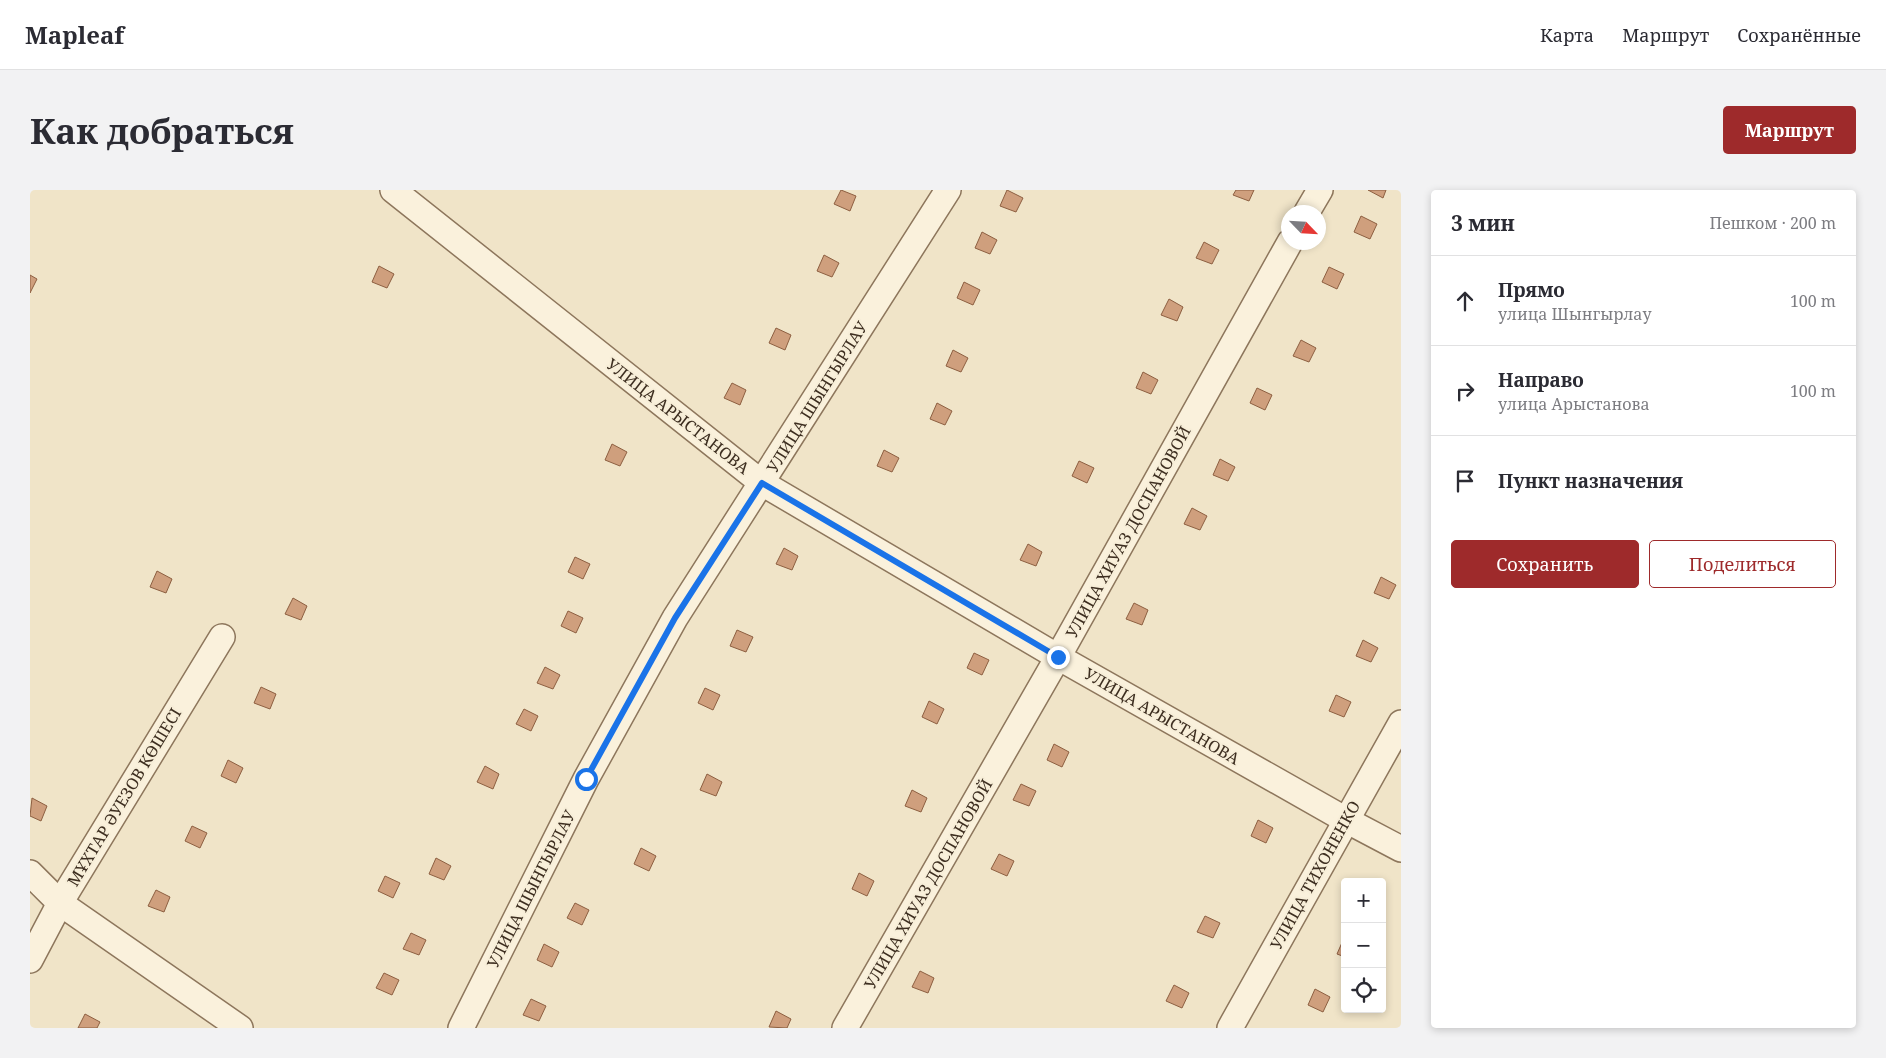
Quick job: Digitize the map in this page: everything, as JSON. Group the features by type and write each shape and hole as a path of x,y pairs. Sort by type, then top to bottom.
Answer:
{"street":[{"name":"УЛИЦА АРЫСТАНОВА","path":"393,190 762,483 1058,657 1346,820 1401,849"},
{"name":"УЛИЦА ШЫНГЫРЛАУ","path":"461,1028 586,779 675,618 948,190"},
{"path":"1311,205 1320,190"},
{"name":"УЛИЦА ХИУАЗ ДОСПАНОВОЙ","path":"845,1028 1058,657 1286,250"},
{"name":"МҰХТАР ӘУЕЗОВ КӨШЕСІ","path":"30,960 60,903 222,637"},
{"name":"УЛИЦА ТИХОНЕНКО","path":"1230,1028 1401,723"},
{"path":"30,873 60,903 240,1028"}],"building":[{"path":"841,190 856,196 850,211 834,204"},
{"path":"1007,190 1023,198 1016,212 1000,206"},
{"path":"1236,190 1254,190 1249,201 1233,195"},
{"path":"1368,190 1386,190 1383,198"},
{"path":"1361,216 1377,224 1370,239 1354,232"},
{"path":"982,232 997,240 990,254 975,248"},
{"path":"1204,242 1219,250 1212,264 1196,258"},
{"path":"824,255 839,263 832,277 817,271"},
{"path":"379,266 394,274 387,288 372,282"},
{"path":"1329,267 1344,274 1337,289 1322,282"},
{"path":"30,275 37,279 30,293"},
{"path":"964,282 980,290 973,305 957,298"},
{"path":"1169,299 1183,307 1177,321 1161,315"},
{"path":"776,328 791,335 785,350 769,343"},
{"path":"1301,340 1316,348 1309,362 1293,356"},
{"path":"953,350 968,358 961,372 946,366"},
{"path":"1143,372 1158,380 1151,394 1136,388"},
{"path":"732,383 746,390 740,405 724,398"},
{"path":"1257,388 1272,395 1265,410 1250,403"},
{"path":"937,403 952,411 945,425 930,419"},
{"path":"612,444 627,452 620,466 605,460"},
{"path":"884,450 899,458 892,472 877,466"},
{"path":"1220,459 1235,467 1228,481 1213,475"},
{"path":"1079,461 1094,468 1087,483 1072,476"},
{"path":"1192,508 1207,516 1200,530 1184,524"},
{"path":"1028,544 1042,552 1036,566 1020,560"},
{"path":"784,548 798,556 792,570 776,564"},
{"path":"575,557 590,564 583,579 568,572"},
{"path":"157,571 172,579 166,593 150,587"},
{"path":"1381,577 1396,585 1389,599 1374,593"},
{"path":"293,598 307,606 301,620 285,614"},
{"path":"1134,603 1148,610 1142,625 1126,619"},
{"path":"568,611 583,618 576,633 561,626"},
{"path":"737,630 753,637 746,652 730,646"},
{"path":"1363,640 1378,648 1371,662 1356,656"},
{"path":"974,653 989,660 982,675 967,668"},
{"path":"545,667 560,675 553,689 537,683"},
{"path":"261,687 276,694 270,709 254,703"},
{"path":"705,688 720,695 713,710 698,703"},
{"path":"1336,695 1351,702 1344,717 1329,711"},
{"path":"929,701 944,709 937,724 922,717"},
{"path":"524,709 538,716 531,731 516,724"},
{"path":"1054,744 1069,752 1062,767 1047,760"},
{"path":"228,760 243,768 236,783 221,776"},
{"path":"485,766 499,774 493,789 477,782"},
{"path":"707,774 722,782 716,796 700,790"},
{"path":"1021,784 1036,791 1029,806 1013,800"},
{"path":"912,790 927,798 921,812 905,806"},
{"path":"32,798 47,806 41,821 30,816"},
{"path":"1258,820 1273,828 1266,843 1251,836"},
{"path":"192,826 207,833 200,848 185,841"},
{"path":"641,848 656,856 649,871 634,864"},
{"path":"999,854 1014,861 1007,876 991,869"},
{"path":"436,858 451,866 444,880 429,874"},
{"path":"859,873 874,881 867,896 852,889"},
{"path":"385,876 400,883 393,898 378,891"},
{"path":"156,890 170,897 164,912 148,906"},
{"path":"575,903 589,910 582,925 567,918"},
{"path":"1205,916 1220,923 1213,938 1197,932"},
{"path":"411,933 426,940 419,955 403,949"},
{"path":"544,944 559,952 552,967 537,960"},
{"path":"1341,945 1341,956 1337,954"},
{"path":"920,971 934,978 928,993 912,987"},
{"path":"384,973 399,980 392,995 376,988"},
{"path":"1174,985 1189,993 1182,1008 1166,1001"},
{"path":"1315,989 1330,997 1323,1012 1308,1005"},
{"path":"531,999 546,1006 539,1021 523,1015"},
{"path":"776,1011 791,1019 787,1028 769,1027"},
{"path":"85,1014 100,1022 97,1028 78,1028"}],"route":[{"path":"586,779 675,618 762,483 1058,657"}]}
